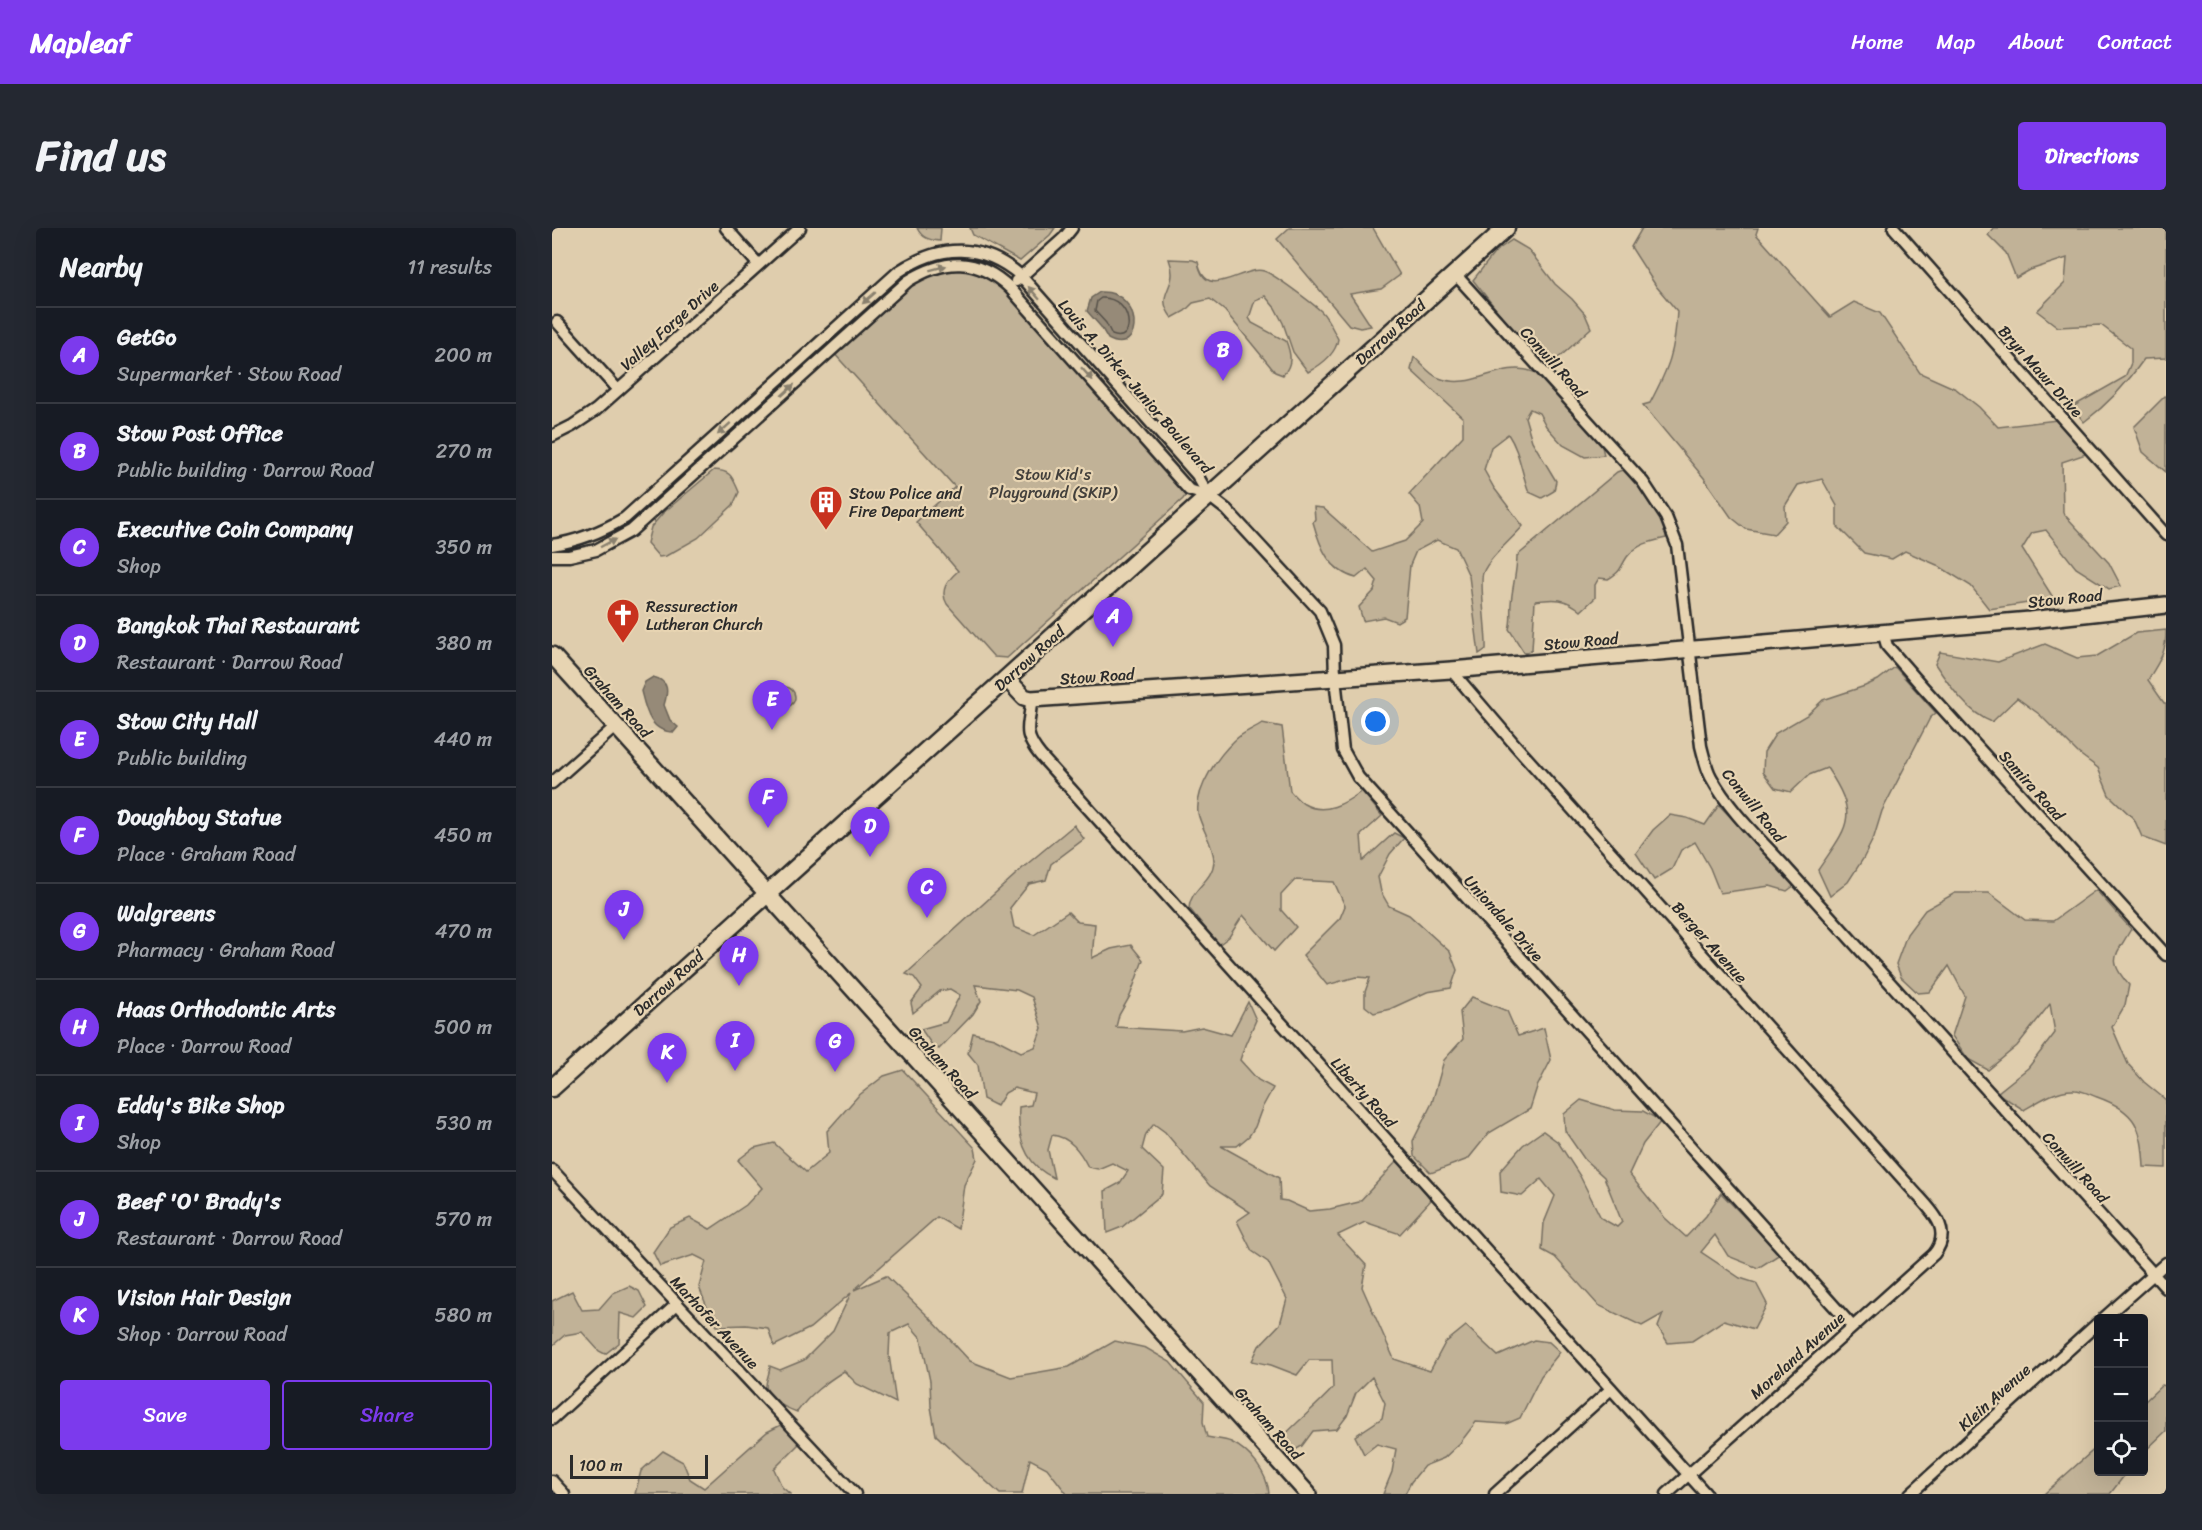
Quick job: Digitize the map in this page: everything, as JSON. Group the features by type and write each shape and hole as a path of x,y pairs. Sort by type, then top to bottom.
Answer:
{"main road":[{"name":"Darrow Road","path":"552,1088 1506,228"}],"street":[{"path":"726,228 758,264"},
{"name":"Valley Forge Drive","path":"552,436 585,418 800,228"},
{"path":"1010,288 1072,228"},
{"name":"Bryn Mawr Drive","path":"1894,228 2166,535"},
{"name":"Louis A. Dirker Junior Boulevard","path":"552,545 575,542 625,518 873,294 914,261 943,251 973,253 1002,262 1021,276 1197,475 1209,496"},
{"name":"Louis A. Dirker Junior Boulevard","path":"552,556 576,555 596,550 631,531 908,282 923,272 941,265 961,264 976,267 994,275 1010,288 1190,490 1209,496"},
{"name":"Conwill Road","path":"1455,274 1636,475 1659,505 1671,526 1677,545 1701,746 1711,777 1788,870 1864,951 2166,1288"},
{"path":"557,322 618,390"},
{"name":"Uniondale Drive","path":"1209,496 1227,510 1320,610 1334,645 1335,678 1343,750 1358,777 1852,1326"},
{"name":"Stow Road","path":"1031,699 1451,670 2166,606"},
{"name":"Samira Road","path":"1883,632 1887,646 1908,670 2166,955"},
{"name":"Graham Road","path":"552,655 1303,1492"},
{"name":"Berger Avenue","path":"1451,670 1638,885 1911,1188 1941,1225 1943,1236"},
{"path":"1006,679 1024,697 1031,699"},
{"name":"Liberty Road","path":"1031,699 1027,734 1040,755 1706,1494"},
{"path":"552,783 616,726"},
{"name":"Marhofer Avenue","path":"552,1170 855,1494"},
{"name":"Moreland Avenue","path":"1666,1494 1934,1254 1943,1236"},
{"path":"2108,1314 2166,1263"},
{"path":"552,1419 677,1304"},
{"name":"Klein Avenue","path":"1910,1494 2094,1327"},
{"path":"1495,1494 1611,1389"},
{"path":"552,1481 564,1494"}],"green space":[{"path":"917,228 941,228 940,241 926,238"},
{"path":"970,228 1055,228 1020,261 973,235"},
{"path":"1289,228 1373,228 1400,275 1381,289 1350,294 1371,326 1360,328 1349,325 1277,239"},
{"path":"1642,228 1758,228 1756,234 1830,317 1854,302 1880,313 1920,373 1956,389 1979,407 1998,427 2057,420 2086,454 2062,462 2063,513 2109,563 2121,586 2109,589 2076,568 2046,530 2032,533 2022,549 2054,599 1989,609 1971,586 1937,565 1905,551 1892,559 1864,553 1837,526 1837,506 1822,479 1798,485 1785,506 1786,521 1774,534 1746,529 1731,517 1704,478 1643,405 1650,403 1666,369 1673,349 1677,311 1656,286 1631,247"},
{"path":"1993,228 2166,228 2166,358 2144,359 2117,393 2084,422 2072,407 2125,377 2131,363 2131,348 2101,325 2058,327 2037,311 2065,283 2067,258 2030,270 2016,278 2006,253 1988,235"},
{"path":"1512,240 1529,250 1555,284 1585,314 1591,328 1563,354 1547,365 1518,337 1473,280 1496,251"},
{"path":"1169,259 1198,262 1202,274 1209,280 1217,282 1255,271 1269,273 1324,314 1338,339 1334,350 1323,362 1308,372 1293,352 1283,323 1265,296 1255,300 1249,318 1252,323 1286,341 1290,359 1283,375 1275,372 1225,311 1210,299 1193,303 1185,311 1172,318 1165,302 1172,277"},
{"name":"Stow Kid's Playground (SKiP)","path":"941,265 994,275 1189,490 1183,499 1007,658 994,657 947,604 944,590 958,571 916,522 955,487 832,351 908,282"},
{"path":"1414,357 1432,374 1451,381 1475,379 1510,369 1534,372 1557,393 1601,442 1604,455 1585,457 1563,445 1546,426 1539,413 1530,409 1525,417 1532,441 1556,481 1554,491 1542,498 1529,492 1518,455 1508,434 1491,447 1484,470 1494,488 1523,526 1495,555 1483,573 1486,649 1479,654 1469,576 1456,548 1437,540 1416,551 1410,565 1405,617 1397,622 1384,617 1363,621 1359,607 1374,591 1377,581 1367,569 1356,578 1347,575 1332,564 1323,549 1313,522 1314,507 1323,508 1372,552 1405,541 1423,523 1420,507 1409,494 1463,436 1463,418 1411,370"},
{"path":"2166,395 2166,472 2143,452 2134,427"},
{"path":"1625,469 1658,510 1663,519 1666,538 1640,546 1627,557 1616,574 1608,579 1599,578 1595,585 1595,598 1581,611 1560,600 1535,601 1532,649 1525,654 1509,629 1517,556 1617,472"},
{"path":"714,470 728,473 733,479 739,492 733,505 698,538 666,556 659,557 647,543 651,527 663,513"},
{"path":"2166,630 2163,651 2148,680 2166,703 2166,846 2142,837 2134,819 2109,795 2098,768 2078,753 2039,714 2017,698 1992,722 1983,718 1967,705 1935,664 1940,652 1998,662 2045,644 2077,658 2097,656 2136,633"},
{"path":"1895,667 1936,713 1930,718 1882,811 1874,837 1863,859 1848,882 1830,896 1818,870 1843,831 1847,810 1844,798 1827,768 1809,775 1791,792 1775,788 1763,772 1764,752 1776,733 1807,715 1823,700 1865,686 1878,680"},
{"path":"781,687 789,687 795,693 795,701 789,707 781,707 775,701 775,693"},
{"path":"1262,723 1282,727 1290,791 1302,803 1319,809 1327,808 1342,804 1362,791 1382,816 1361,835 1363,861 1394,833 1404,838 1390,854 1378,877 1381,892 1389,906 1409,915 1450,952 1457,970 1451,988 1427,992 1390,1009 1374,1013 1365,1006 1365,992 1370,978 1356,977 1327,985 1303,955 1340,918 1345,906 1334,882 1295,880 1281,895 1281,910 1296,927 1274,951 1243,915 1229,937 1217,946 1189,908 1193,895 1210,874 1214,861 1212,849 1198,813 1200,793 1209,773 1228,747 1241,735"},
{"path":"1719,805 1795,885 1787,891 1770,886 1720,893 1710,868 1695,842 1681,850 1672,869 1654,880 1636,853 1653,830 1670,815 1705,825"},
{"path":"1074,825 1084,839 1051,864 1046,880 1029,884 1010,908 1014,927 1034,935 1068,912 1078,922 1095,924 1092,958 1111,949 1131,945 1143,960 1116,1027 1182,1031 1202,1027 1231,1035 1248,1002 1256,1020 1240,1060 1258,1080 1273,1088 1249,1136 1237,1146 1221,1146 1279,1178 1280,1200 1309,1211 1359,1202 1397,1161 1408,1169 1431,1200 1400,1234 1365,1222 1338,1235 1366,1265 1362,1287 1394,1359 1430,1371 1445,1343 1466,1326 1498,1356 1534,1340 1549,1342 1560,1352 1541,1376 1520,1418 1506,1424 1476,1422 1460,1443 1444,1458 1424,1466 1405,1494 1383,1494 1392,1472 1396,1449 1377,1444 1364,1454 1355,1436 1382,1418 1385,1403 1372,1377 1356,1393 1347,1416 1337,1429 1313,1431 1302,1446 1288,1454 1279,1441 1333,1388 1332,1360 1309,1360 1297,1375 1271,1365 1252,1361 1259,1346 1280,1324 1287,1299 1268,1262 1252,1251 1237,1221 1250,1212 1210,1186 1165,1132 1154,1124 1146,1134 1142,1149 1164,1170 1162,1194 1122,1227 1107,1233 1105,1191 1120,1183 1128,1171 1112,1163 1098,1169 1088,1167 1074,1146 1052,1135 1048,1150 1054,1178 1036,1166 1025,1149 1022,1139 1019,1107 1031,1105 1034,1093 1014,1088 1005,1093 997,1106 983,1099 978,1065 968,1053 973,1033 994,1038 1021,1052 1035,1047 1042,1028 1032,997 1017,990 975,985 981,1001 973,1014 939,1049 932,1045 921,1029 946,1022 960,995 950,989 940,991 913,1013 911,1003 922,988 914,977 906,974 1026,865"},
{"path":"2096,890 2131,929 2116,957 2117,969 2129,985 2125,1005 2112,1027 2128,1064 2144,1082 2166,1100 2166,1168 2144,1167 2139,1132 2135,1123 2121,1108 2110,1102 2081,1091 2068,1090 2048,1096 2024,1110 1997,1093 2028,1068 2055,1033 2050,1004 2017,1046 1988,1070 1968,1059 1952,1036 1965,996 1949,966 1930,992 1918,993 1901,977 1896,964 1907,934 1925,910 1955,893 1989,893 2025,920 2053,921"},
{"path":"1472,997 1507,1011 1518,1036 1544,1028 1551,1060 1537,1087 1530,1109 1489,1133 1468,1159 1431,1173 1414,1156 1413,1141 1432,1103 1444,1060 1463,1039 1460,1012"},
{"path":"903,1070 975,1148 977,1159 964,1185 958,1229 937,1217 854,1290 886,1276 970,1361 1011,1377 1069,1367 1115,1341 1146,1348 1170,1362 1204,1402 1203,1422 1207,1437 1231,1442 1245,1451 1262,1471 1269,1494 1067,1494 1047,1468 1030,1459 1022,1494 1000,1494 936,1435 931,1407 930,1381 921,1338 909,1324 890,1333 889,1355 896,1403 857,1384 844,1371 818,1389 797,1412 783,1406 770,1395 766,1386 770,1366 780,1370 804,1360 833,1331 851,1293 810,1328 774,1346 768,1328 746,1325 717,1326 699,1287 706,1261 694,1255 660,1266 653,1252 670,1227 690,1218 710,1229 746,1205 762,1188 738,1160 754,1148 774,1143 806,1172 829,1153 827,1131 858,1096 884,1076"},
{"path":"1581,1100 1615,1110 1643,1111 1661,1121 1643,1144 1629,1174 1665,1218 1686,1237 1706,1216 1721,1193 1780,1254 1758,1268 1728,1256 1715,1235 1701,1252 1740,1278 1756,1283 1767,1304 1754,1329 1724,1320 1692,1341 1668,1343 1658,1327 1663,1314 1642,1326 1598,1305 1555,1257 1542,1250 1544,1223 1555,1196 1541,1179 1522,1196 1501,1192 1500,1171 1523,1145 1543,1131 1558,1142 1580,1176 1601,1218 1617,1227 1622,1222 1604,1177 1585,1160 1565,1131 1564,1114"},
{"path":"629,1286 639,1291 647,1307 636,1318 620,1313 619,1343 605,1354 599,1351 582,1332 565,1335 552,1346 552,1301 572,1291 582,1310 599,1309 613,1293"},
{"path":"2162,1385 2166,1386 2166,1431 2148,1448 2148,1422 2148,1398"},
{"path":"785,1423 801,1442 774,1469 782,1487 790,1494 635,1494 641,1471 663,1451 683,1462 690,1479 704,1488 767,1432"},
{"path":"2094,1450 2094,1476 2124,1476 2110,1494 2044,1494"}],"water":[{"path":"1100,292 1114,294 1125,301 1131,311 1134,322 1133,332 1128,339 1120,342 1108,339 1087,311 1091,298"},
{"path":"653,677 665,684 664,705 670,720 678,727 674,732 659,728 647,713 641,691 645,682"}],"place":[{"name":"Stow Post Office","path":"1223,381"},
{"name":"Stow Police and Fire Department","path":"826,531"},
{"name":"Ressurection Lutheran Church","path":"623,644"},
{"name":"GetGo","path":"1113,647"},
{"name":"Stow City Hall","path":"772,730"},
{"name":"Doughboy Statue","path":"768,828"},
{"name":"Bangkok Thai Restaurant","path":"870,857"},
{"name":"Executive Coin Company","path":"927,918"},
{"name":"Beef 'O' Brady's","path":"624,940"},
{"name":"Haas Orthodontic Arts","path":"739,986"},
{"name":"Eddy's Bike Shop","path":"735,1071"},
{"name":"Walgreens","path":"835,1072"},
{"name":"Vision Hair Design","path":"667,1083"}]}
